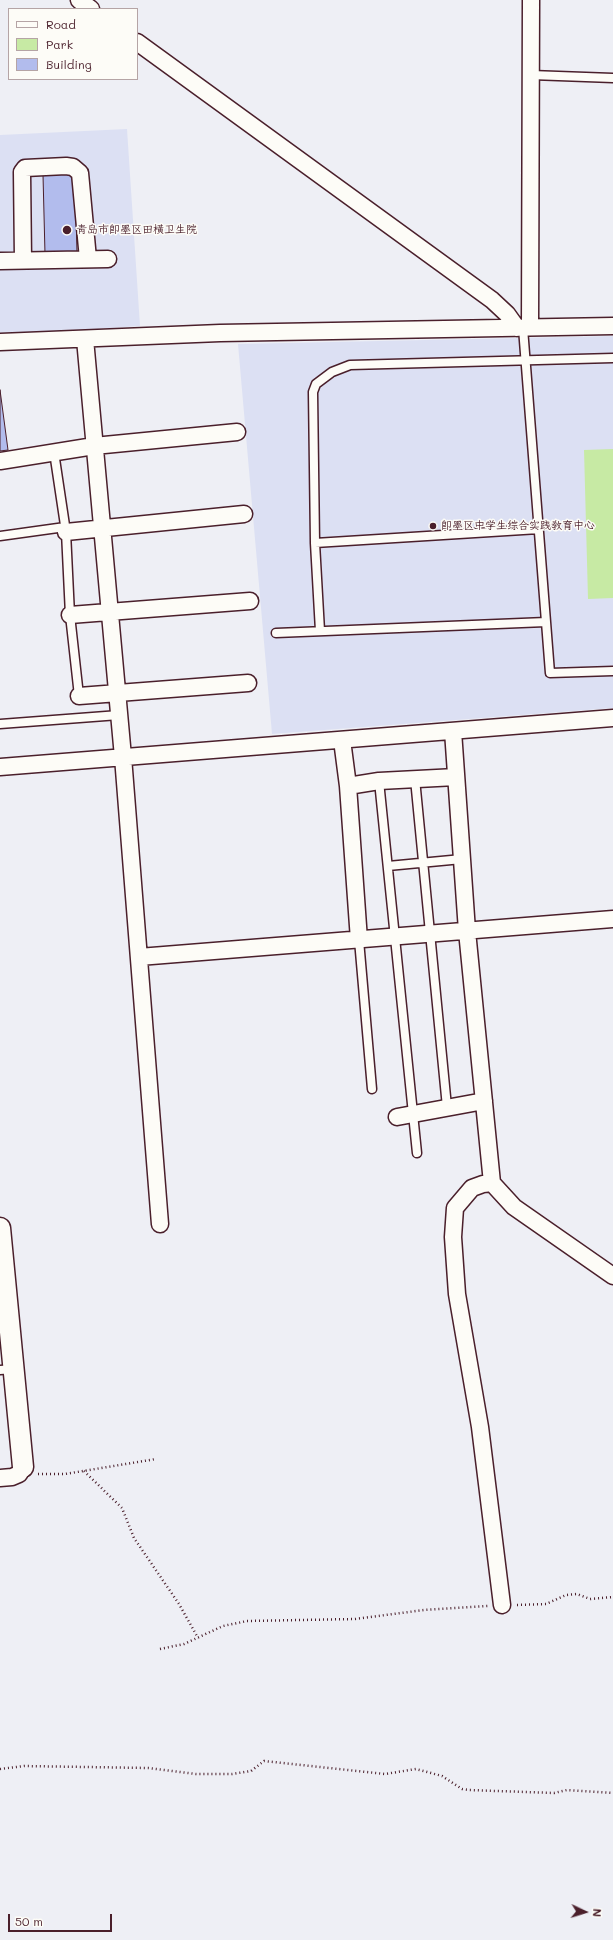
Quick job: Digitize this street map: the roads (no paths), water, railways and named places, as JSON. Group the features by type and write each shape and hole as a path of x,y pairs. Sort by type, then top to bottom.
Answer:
{"street":[{"path":"79,0 90,8"},
{"path":"523,328 532,75 531,0"},
{"path":"138,43 492,300 523,328"},
{"path":"23,260 22,172 26,168 66,166 73,167 80,173 88,259"},
{"path":"0,261 108,259"},
{"path":"0,342 228,333 613,326"},
{"path":"85,338 101,528 123,757 160,1224"},
{"path":"0,461 94,446 237,432"},
{"path":"66,530 244,514"},
{"path":"70,615 250,601"},
{"path":"79,696 248,683"},
{"path":"0,767 613,718"},
{"path":"453,731 467,931 492,1183 514,1207 613,1276"},
{"path":"342,740 348,786 360,940"},
{"path":"348,786 379,781 456,777"},
{"path":"139,957 613,920"},
{"path":"397,1117 484,1101"},
{"path":"492,1183 483,1184 472,1188 455,1208 453,1237 457,1294 480,1427 502,1605"},
{"path":"0,1228 7,1370 23,1467 19,1474 12,1477 0,1478"}],"lane":[{"path":"532,75 613,78"},
{"path":"523,328 550,673 613,671"},
{"path":"320,631 315,543 313,392 316,384 332,372 350,365 613,358"},
{"path":"54,452 66,530 70,615 79,696"},
{"path":"315,543 539,529"},
{"path":"0,536 66,530"},
{"path":"276,633 546,622"},
{"path":"0,724 119,715"},
{"path":"415,779 447,1108"},
{"path":"379,781 417,1153"},
{"path":"388,866 462,859"},
{"path":"360,940 372,1089"}],"place":[{"name":"青岛市即墨区田横卫生院","path":"67,230"},
{"name":"即墨区中学生综合实践教育中心","path":"433,526"}]}
